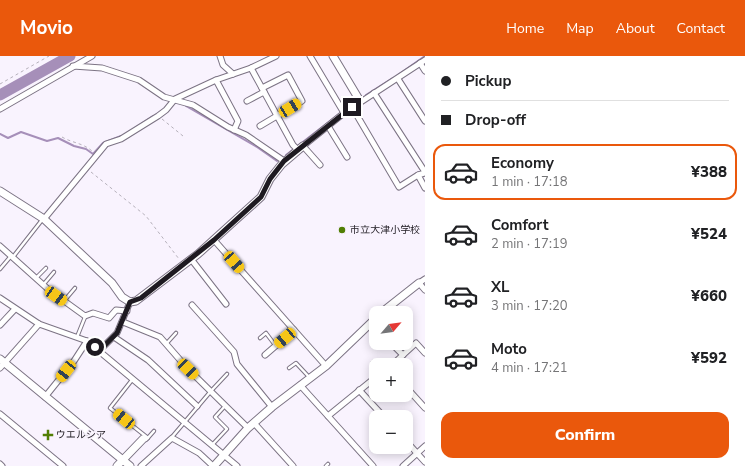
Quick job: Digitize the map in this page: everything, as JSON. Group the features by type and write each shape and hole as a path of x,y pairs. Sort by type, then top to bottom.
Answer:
{"street":[{"path":"0,109 92,56"},
{"path":"220,56 223,65 233,74"},
{"path":"44,219 106,144 121,139 158,116 166,110 175,99 216,80 251,68 276,56"},
{"path":"310,56 344,113"},
{"path":"332,56 360,101"},
{"path":"130,302 141,298 191,259 261,197 270,179 284,161 298,147 360,101 398,79 420,62 425,60"},
{"path":"420,62 425,71"},
{"path":"74,66 102,68 138,80 164,97 193,105 234,130 246,135 284,161"},
{"path":"251,68 277,116 298,147 320,165"},
{"path":"247,101 288,75 302,101 260,126"},
{"path":"398,79 425,121"},
{"path":"216,80 238,121 234,130"},
{"path":"352,107 399,187 425,172 374,93"},
{"path":"328,126 347,157"},
{"path":"418,175 425,188"},
{"path":"0,191 44,219 112,283 122,297 130,302"},
{"path":"214,240 326,366"},
{"path":"0,246 42,285 85,316 93,313 109,318 116,310 127,311"},
{"path":"191,259 226,304"},
{"path":"392,306 423,285"},
{"path":"0,298 39,324 87,341 100,350 132,380 237,466"},
{"path":"100,350 114,337 123,322 130,302"},
{"path":"192,305 234,352 237,364 272,407"},
{"path":"0,325 15,309"},
{"path":"123,322 160,337 210,391 251,426 293,466"},
{"path":"39,324 1,363 130,466"},
{"path":"141,466 172,438 199,453 214,466 251,426 272,407 326,366 369,327"},
{"path":"264,354 294,330"},
{"path":"114,337 148,360 197,406"},
{"path":"45,397 74,361 87,341"},
{"path":"399,358 416,343 425,354"},
{"path":"397,350 402,355"},
{"path":"328,416 369,382"},
{"path":"300,385 373,466"},
{"path":"359,390 378,410"},
{"path":"413,395 425,408"},
{"path":"0,414 63,466"},
{"path":"117,466 145,439"},
{"path":"403,466 425,446"},
{"path":"413,449 425,462"}],"lane":[{"path":"0,270 44,219"},
{"path":"36,279 46,268"},
{"path":"42,285 54,272"},
{"path":"64,301 75,288"},
{"path":"77,337 85,316"},
{"path":"166,344 176,333"},
{"path":"260,338 266,333 276,345"},
{"path":"289,368 296,363 310,378"},
{"path":"172,438 197,406 227,374"},
{"path":"132,380 110,408 145,439 154,431"},
{"path":"211,445 227,429 215,417 226,405"}],"path":[{"path":"0,84 49,56"},
{"path":"158,116 183,136"},
{"path":"62,137 72,143 86,145 93,152"},
{"path":"86,168 146,216 183,265"}],"waterway":[{"path":"0,95 70,56"},
{"path":"398,75 425,56"},
{"path":"366,95 393,78"},
{"path":"347,108 353,103"},
{"path":"186,106 257,147 277,161"},
{"path":"286,155 339,114"},
{"path":"135,128 153,116"},
{"path":"0,134 8,138 21,132 47,141 58,138 74,146 86,149 93,154 103,143 121,136"}],"place":[{"name":"市立大津小学校","path":"342,230"},
{"name":"ウエルシア","path":"48,435"}],"route":[{"path":"95,347 100,350 111,338 114,337 123,322 130,302 141,298 214,240 261,197 270,179 284,161 352,107"}]}
